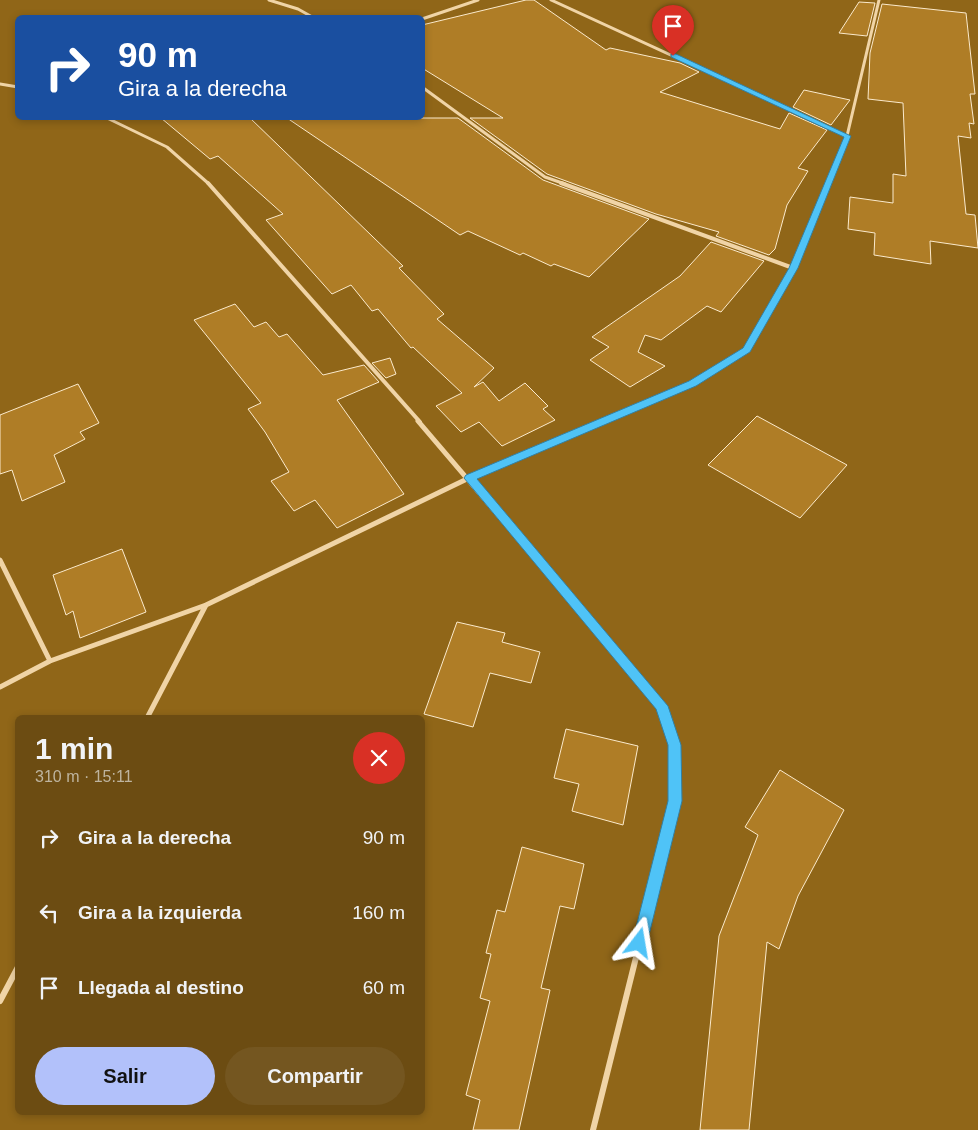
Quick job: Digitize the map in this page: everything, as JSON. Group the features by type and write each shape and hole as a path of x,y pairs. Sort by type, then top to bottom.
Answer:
{"street":[{"path":"269,0 298,9 309,15"},
{"path":"425,18 478,0"},
{"path":"551,0 848,136"},
{"path":"0,687 50,661 206,605 469,478 692,383 746,350 793,268 848,136 879,0"},
{"path":"0,84 15,86"},
{"path":"425,89 545,177 793,268"},
{"path":"111,120 167,147 208,183 469,478 661,706 674,745 675,801 593,1130"},
{"path":"0,560 50,661"},
{"path":"149,715 206,605"},
{"path":"0,1001 15,973"}],"building":[{"path":"526,0 534,0 606,50 610,48 680,63 699,72 660,92 780,129 789,113 827,130 798,168 808,171 787,205 775,249 769,255 716,236 719,232 656,214 547,174 470,118 503,118 425,70 425,24"},
{"path":"859,2 875,3 867,36 839,33"},
{"path":"882,4 966,13 975,94 970,94 974,124 969,123 971,138 958,136 966,214 975,215 978,248 930,241 931,264 874,255 875,233 848,229 850,197 893,203 893,174 906,176 903,103 868,99 870,53"},
{"path":"804,90 850,100 831,125 793,107"},
{"path":"425,118 458,118 543,180 649,219 589,277 554,264 551,266 523,253 520,255 468,231 460,235 290,120 425,120"},
{"path":"163,120 252,120 403,266 399,268 444,314 437,319 494,368 474,387 483,382 499,401 525,383 548,406 543,409 555,420 502,446 479,422 461,432 436,406 462,393 413,347 411,348 378,309 372,311 351,285 332,294 266,220 283,214 218,156 210,159"},
{"path":"711,242 764,261 721,312 707,306 661,340 645,335 638,352 665,366 630,387 590,360 609,347 592,337 680,276"},
{"path":"235,304 254,327 266,322 279,337 287,334 323,375 364,365 379,382 337,400 404,494 337,528 315,500 294,511 271,481 289,472 265,432 248,409 261,403 194,320"},
{"path":"390,358 396,374 386,378 372,363"},
{"path":"78,384 99,423 80,432 85,439 54,455 65,482 22,501 12,470 0,474 0,415"},
{"path":"757,416 847,465 800,518 708,465"},
{"path":"122,549 146,612 80,638 73,611 66,615 53,575"},
{"path":"457,622 505,633 502,642 540,652 531,683 490,673 473,727 424,714"},
{"path":"566,729 638,746 623,825 572,811 579,784 554,778"},
{"path":"780,770 844,810 798,896 779,949 767,942 749,1130 700,1130 719,936 758,835 745,827"},
{"path":"522,847 584,864 574,909 560,906 541,988 550,990 519,1130 473,1130 480,1100 466,1095 490,1001 480,998 491,954 486,953 497,910 505,912"}],"route":[{"path":"639,943 675,801 674,745 661,706 469,478 692,383 746,350 793,268 848,136 673,56"}]}
